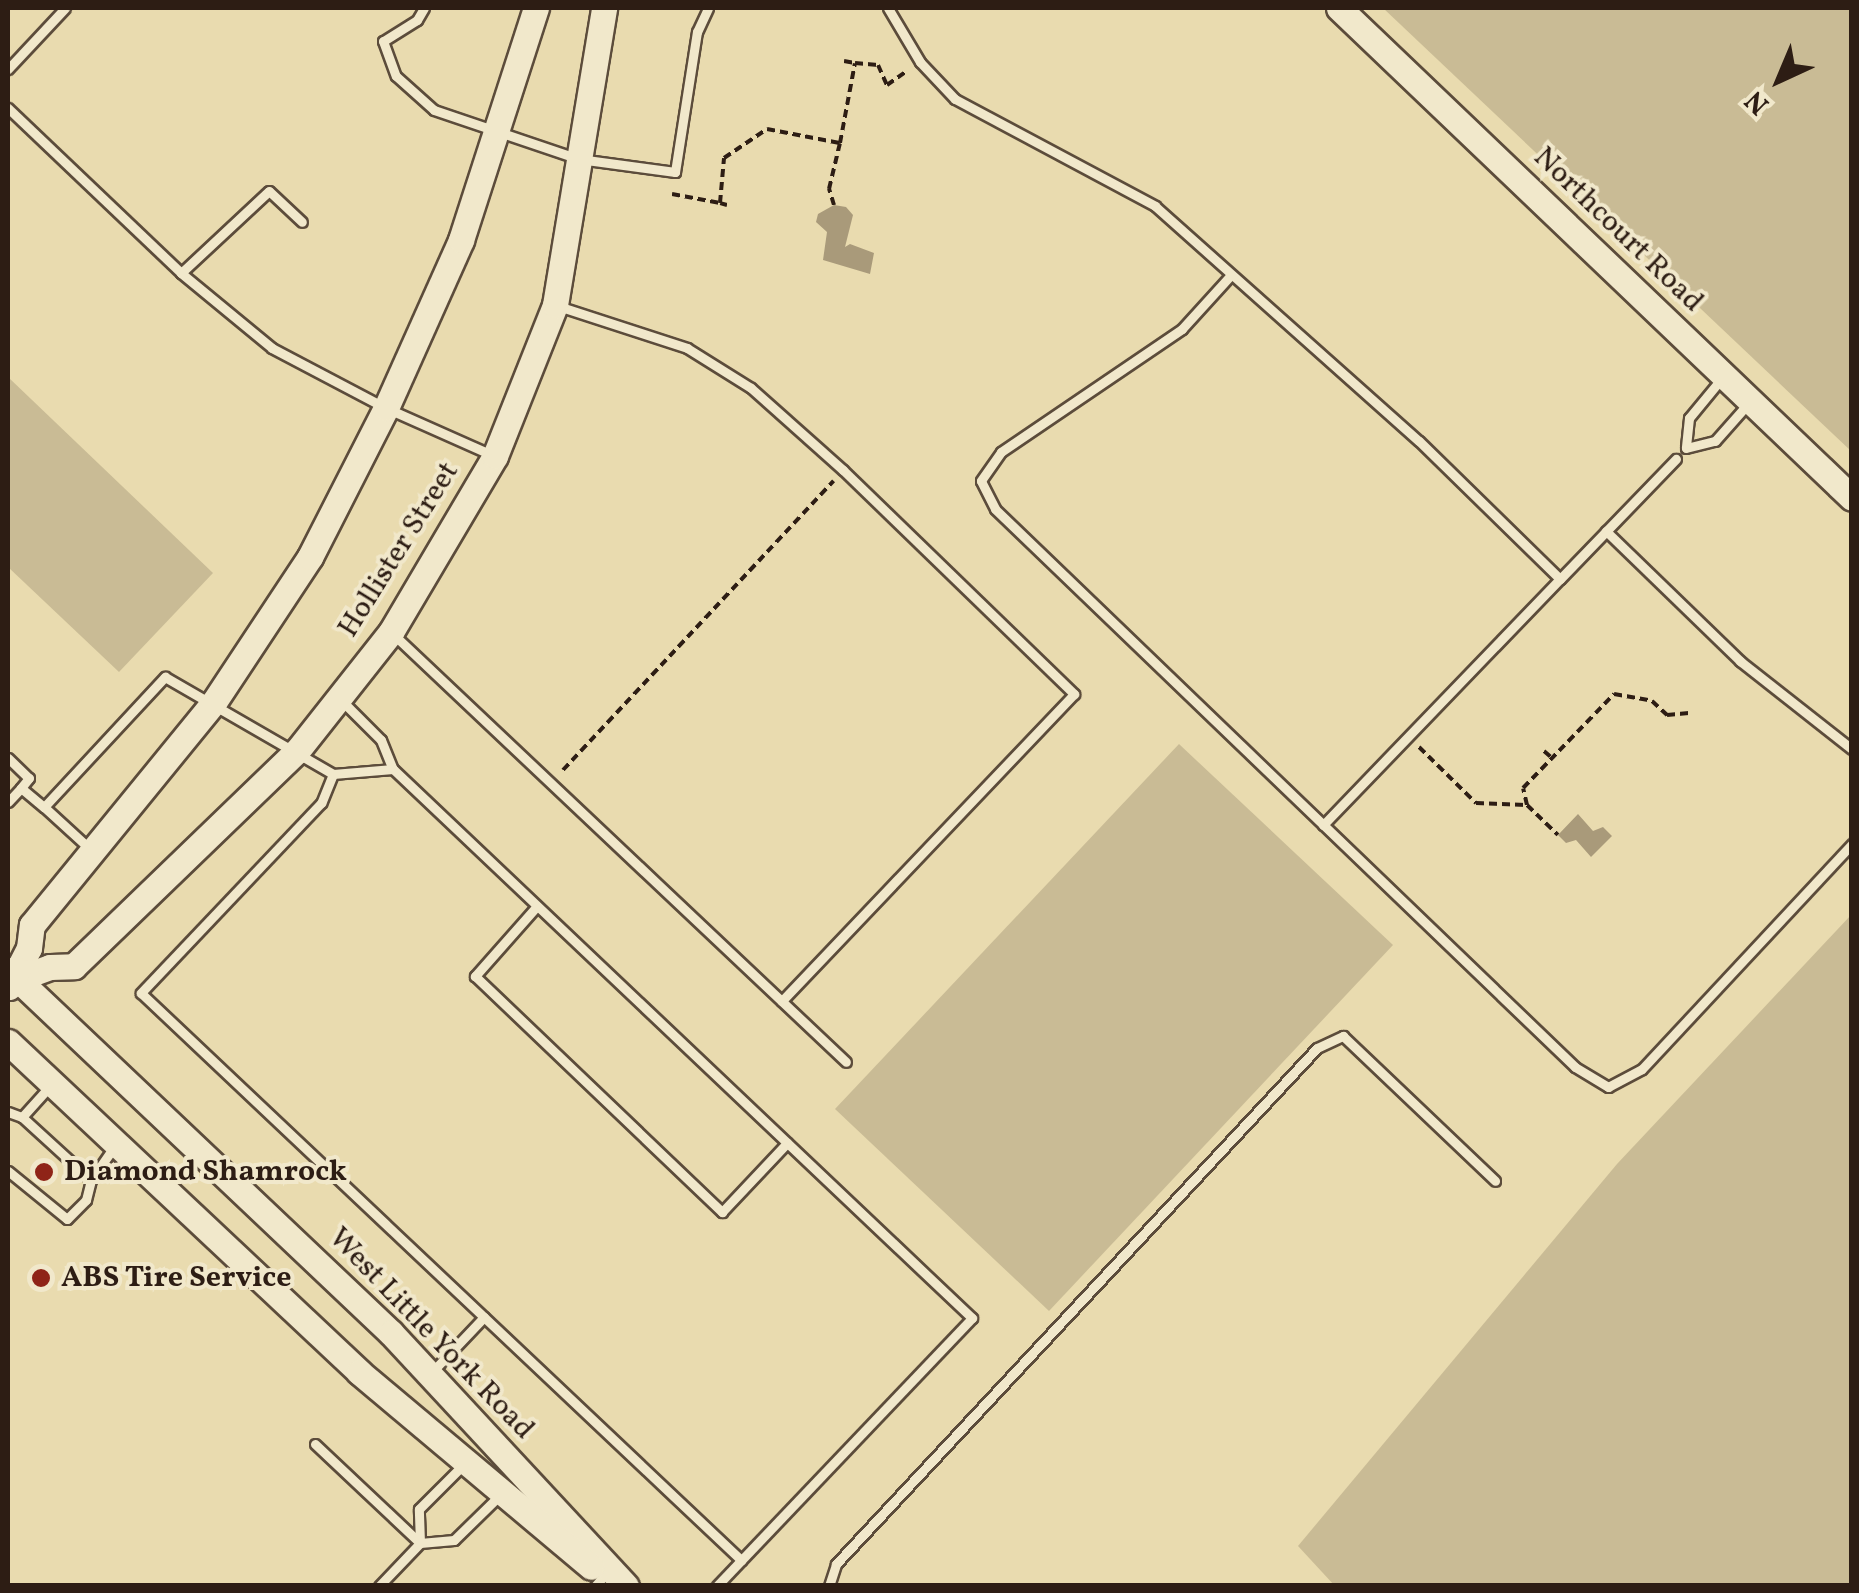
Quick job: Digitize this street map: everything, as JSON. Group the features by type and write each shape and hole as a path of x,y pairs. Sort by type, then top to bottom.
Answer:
{"main road":[{"path":"11,979 32,925 95,854 214,702 310,557 386,408 461,240 536,8"},
{"name":"Hollister Street","path":"11,979 50,967 74,966 297,751 392,632 494,456 555,305 604,8"},
{"name":"Northcourt Road","path":"1339,8 1852,498"},
{"name":"West Little York Road","path":"11,979 392,1333 609,1583"},
{"name":"West Little York Road","path":"8,1042 318,1335 609,1583"}],"lane":[{"path":"8,69 65,8"},
{"path":"424,8 417,20 383,41 396,76 434,110 579,159 676,172 698,32 708,8"},
{"path":"888,8 920,62 955,99 1155,206 1419,441 1560,579"},
{"path":"8,108 181,273 272,348 386,408 494,456"},
{"path":"181,273 269,191 302,222"},
{"path":"1230,276 1182,328 1001,452 981,482 995,510 1575,1067 1608,1087 1642,1069 1852,844"},
{"path":"555,305 686,348 751,388 843,470 1074,694 782,1001"},
{"path":"1724,376 1688,418 1686,448 1714,441 1750,402"},
{"path":"1324,825 1676,458"},
{"path":"1606,531 1740,661 1852,749"},
{"path":"392,632 846,1062"},
{"path":"44,807 165,677 333,774 394,769"},
{"path":"339,698 381,740 394,769 972,1318 717,1586"},
{"path":"8,758 29,778 8,802"},
{"path":"333,774 321,803 141,993 741,1560"},
{"path":"21,788 95,854"},
{"path":"538,906 475,976 722,1212 788,1143"},
{"path":"829,1586 836,1564 1317,1048 1343,1036 1495,1181"},
{"path":"22,1117 52,1084"},
{"path":"8,1112 22,1117 91,1180"},
{"path":"8,1170 67,1220 86,1200 91,1180 116,1144"},
{"path":"430,1374 484,1317"},
{"path":"315,1444 420,1543"},
{"path":"420,1543 419,1510 465,1462"},
{"path":"379,1586 420,1543 454,1540 502,1493"}],"path":[{"path":"844,61 878,65 888,85 920,62"},
{"path":"834,205 829,189 855,63"},
{"path":"720,204 724,158 768,129 840,143"},
{"path":"672,194 727,205"},
{"path":"552,783 843,470"},
{"path":"1558,836 1527,805 1523,788 1614,694 1652,701 1667,716 1689,713"},
{"path":"1408,737 1476,803 1527,805"},
{"path":"1544,750 1552,758"}],"shaded area":[{"path":"1383,8 1851,8 1851,451"},
{"path":"834,205 846,207 853,215 845,247 850,244 874,253 870,274 823,260 827,232 816,222 818,214"},
{"path":"8,377 213,573 119,672 8,567"},
{"path":"1179,744 1393,945 1049,1311 835,1109"},
{"path":"1578,814 1593,831 1603,827 1612,836 1591,857 1576,840 1566,843 1558,835"},
{"path":"1851,915 1851,1585 1334,1585 1298,1546 1617,1164"}],"place":[{"name":"Diamond Shamrock","path":"44,1172"},
{"name":"ABS Tire Service","path":"41,1278"}]}
